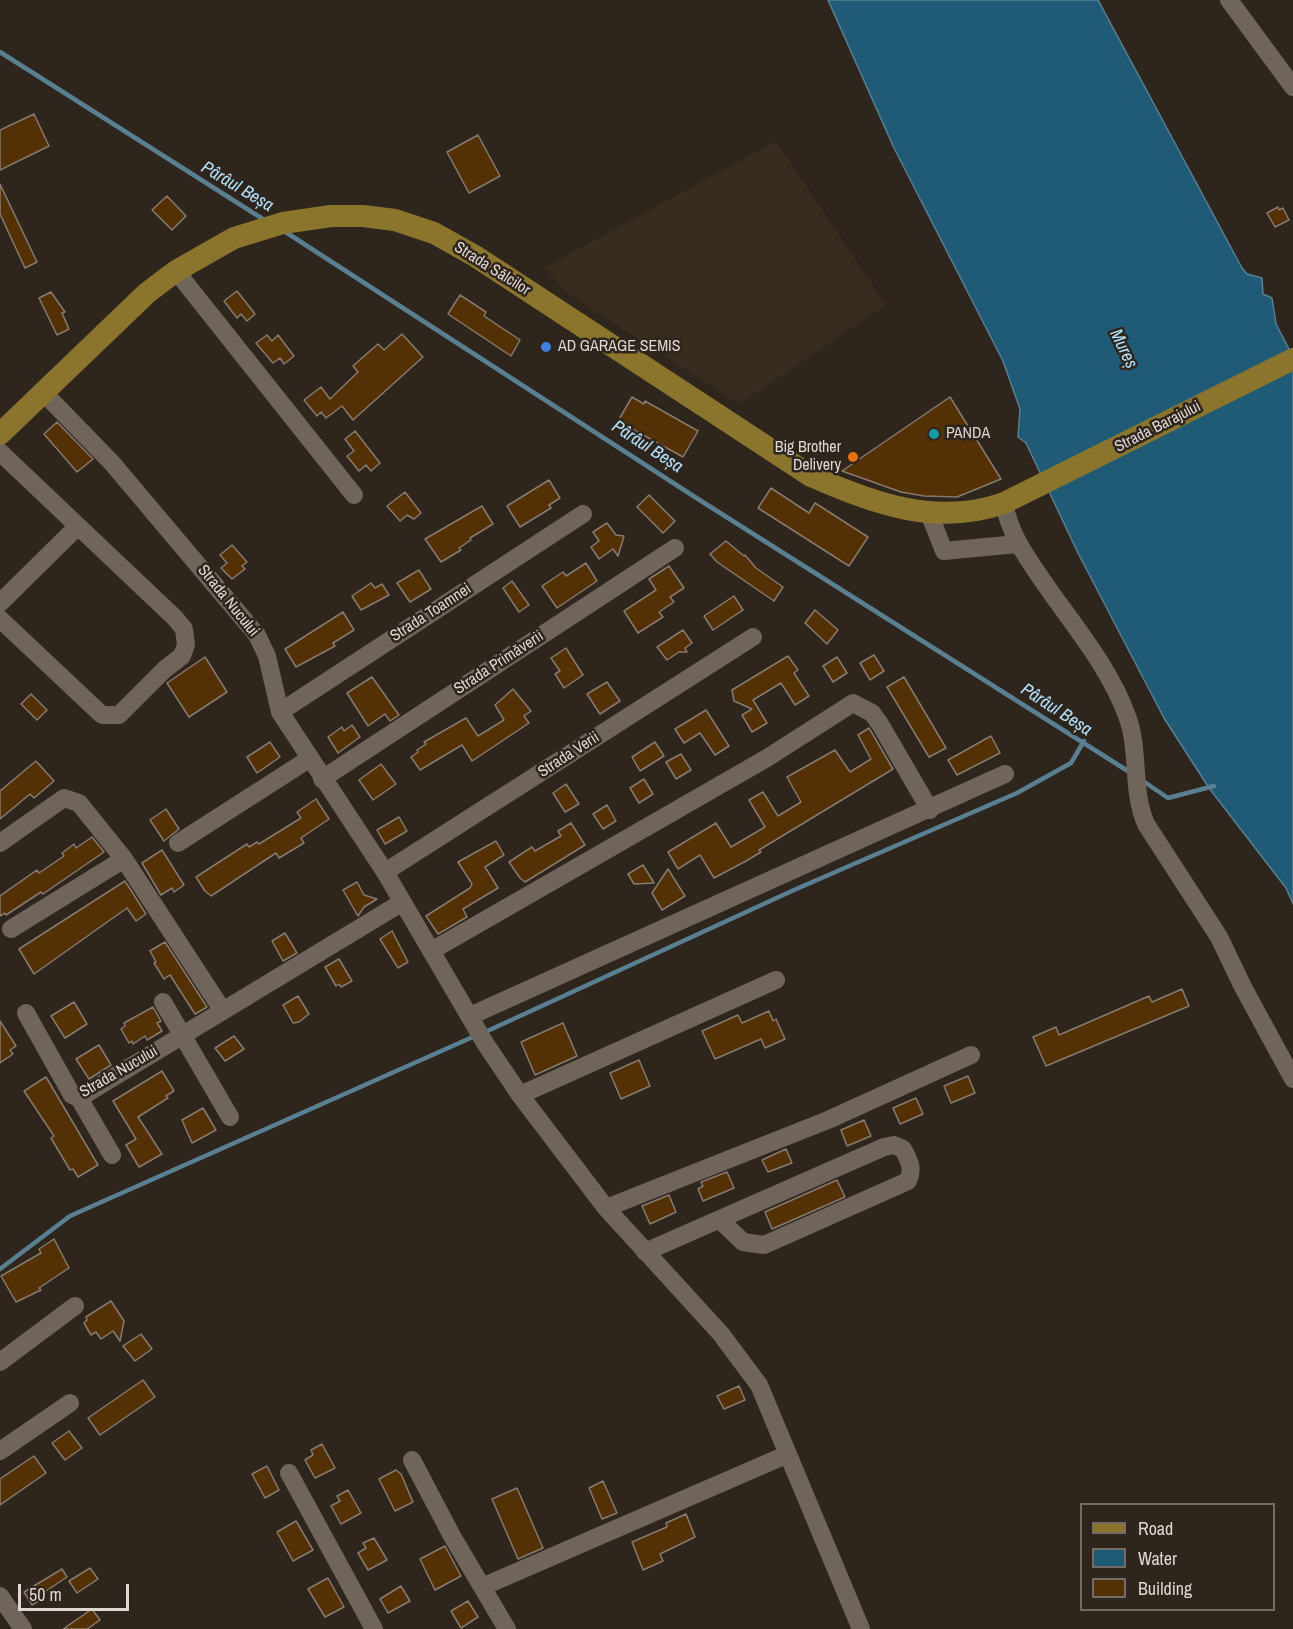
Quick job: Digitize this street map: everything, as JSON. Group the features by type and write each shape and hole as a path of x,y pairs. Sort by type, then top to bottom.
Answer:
{"main road":[{"name":"Strada Sălcilor","path":"0,434 147,293 176,271 234,238 283,223 331,216 363,216 395,220 434,233 475,256 811,476 858,496 906,511 953,514 1014,498"},
{"name":"Strada Barajului","path":"1014,498 1293,359"}],"street":[{"path":"1229,0 1293,87"},
{"path":"176,271 354,495"},
{"name":"Strada Nucului","path":"43,392 112,463 257,635 267,656 280,712 322,779 386,872 401,903 485,1043 520,1095 606,1208 721,1334 759,1385 786,1455 861,1629"},
{"path":"0,452 184,629 186,645 182,656 165,669 119,715 102,715 0,619"},
{"path":"1014,498 1008,522 1017,544 1083,638 1114,688 1128,718 1139,808 1146,824 1219,937 1243,987 1293,1079"},
{"path":"929,513 944,551 1017,544"},
{"name":"Strada Toamnei","path":"280,712 583,514"},
{"path":"0,603 78,526"},
{"name":"Strada Primăverii","path":"322,779 675,548"},
{"name":"Strada Verii","path":"386,872 753,637"},
{"path":"431,951 767,758 853,703 872,713 880,724 930,810"},
{"path":"178,843 309,759"},
{"path":"473,1020 1005,774"},
{"path":"0,843 64,798 79,803 124,859 223,1011"},
{"path":"11,930 124,859"},
{"name":"Strada Nucului","path":"26,1013 72,1095 79,1098 401,903"},
{"path":"520,1095 776,980"},
{"path":"164,1002 230,1117"},
{"path":"606,1208 828,1120 971,1055"},
{"path":"79,1098 112,1155"},
{"path":"645,1252 721,1221 884,1147 894,1145 903,1149 911,1164 912,1173 908,1180 764,1245 743,1242 721,1221"},
{"path":"0,1362 75,1306"},
{"path":"0,1451 70,1403"},
{"path":"482,1587 786,1455"},
{"path":"412,1460 507,1629"},
{"path":"289,1473 374,1629"},
{"path":"0,1596 23,1629"}],"shaded area":[{"path":"776,141 886,305 739,404 569,294 544,268"}],"water":[{"name":"Mureș","path":"828,0 1098,0 1242,268 1247,274 1262,278 1263,294 1272,298 1276,324 1293,357 1293,904 1286,888 1209,788 1164,718 1078,553 1026,443 1018,437 1020,409 1003,361 894,148"}],"building":[{"path":"34,114 49,146 0,170 0,130"},
{"path":"478,135 500,176 469,193 447,152"},
{"path":"0,184 37,262 25,268 0,214"},
{"path":"167,196 186,216 172,230 152,210"},
{"path":"1278,207 1279,210 1283,208 1289,220 1275,227 1267,213"},
{"path":"237,291 255,314 247,321 241,314 237,318 224,301"},
{"path":"51,292 65,312 62,313 69,329 57,335 39,298"},
{"path":"460,295 486,312 484,316 520,340 511,356 448,314"},
{"path":"402,334 423,357 353,420 342,406 326,418 321,412 317,416 304,400 321,387 330,399 358,372 353,366 378,344 384,350"},
{"path":"267,335 272,341 278,335 294,356 284,364 280,358 273,363 256,343"},
{"path":"632,397 644,404 645,401 698,431 683,457 618,421"},
{"name":"PANDA","path":"950,397 1001,479 957,497 924,496 901,492 842,471"},
{"path":"57,422 93,459 77,472 44,434"},
{"path":"355,431 380,463 371,471 366,465 359,471 347,456 354,451 345,439"},
{"path":"549,480 560,498 549,505 551,508 520,527 507,506"},
{"path":"771,488 809,513 815,503 868,537 849,566 758,508"},
{"path":"405,492 421,513 414,519 407,515 400,521 387,506"},
{"path":"649,495 675,521 663,533 637,507"},
{"path":"482,506 493,524 470,538 471,540 459,548 461,550 441,562 425,539"},
{"path":"607,523 616,535 624,536 618,556 613,549 599,559 591,547 599,541 593,532"},
{"path":"726,541 745,555 756,568 783,587 774,601 717,562 710,554"},
{"path":"232,545 247,562 242,566 245,569 232,579 221,568 227,563 220,555"},
{"path":"586,563 597,581 557,608 542,586 563,572 566,576"},
{"path":"669,566 684,588 670,597 674,602 659,612 663,617 638,633 624,611 656,590 649,579"},
{"path":"419,570 431,589 410,602 397,583"},
{"path":"512,581 529,605 519,612 503,588"},
{"path":"371,583 375,588 382,584 389,595 361,610 352,596"},
{"path":"734,596 743,610 713,630 704,616"},
{"path":"815,610 838,630 827,644 805,623"},
{"path":"343,612 354,630 333,643 335,646 296,667 285,649"},
{"path":"683,630 692,643 685,648 687,652 679,652 667,660 657,647"},
{"path":"566,648 583,675 564,688 555,674 560,671 551,658"},
{"path":"874,655 884,671 870,680 860,663"},
{"path":"788,656 798,670 794,673 809,696 795,705 781,683 753,700 767,723 752,732 742,715 752,709 734,701 732,690"},
{"path":"205,657 227,692 189,717 167,683"},
{"path":"837,657 847,673 833,682 823,666"},
{"path":"372,677 399,715 390,721 385,714 368,726 347,693"},
{"path":"904,677 946,748 929,757 887,687"},
{"path":"607,682 620,701 600,714 587,694"},
{"path":"513,689 531,711 524,716 529,723 472,761 462,745 420,770 411,757 426,744 424,742 466,718 478,736 504,720 495,705"},
{"path":"31,694 47,710 37,720 21,704"},
{"path":"706,710 729,746 715,755 700,733 684,743 675,729"},
{"path":"352,725 360,737 338,753 328,737 342,727 344,731"},
{"path":"869,728 893,769 759,850 761,852 714,878 700,855 678,869 668,852 716,823 731,847 765,827 749,800 763,792 778,816 801,802 787,777 835,750 850,772 871,759 858,735"},
{"path":"991,736 1000,753 957,775 948,760"},
{"path":"270,742 280,757 257,773 247,757"},
{"path":"655,742 664,756 640,771 632,757"},
{"path":"681,754 691,770 676,779 666,762"},
{"path":"36,761 54,781 34,798 30,794 0,819 0,791"},
{"path":"381,764 396,784 373,800 359,780"},
{"path":"644,779 653,794 639,803 630,788"},
{"path":"566,784 579,804 565,812 553,793"},
{"path":"316,799 329,819 301,838 304,843 279,858 276,853 211,896 205,891 196,877 247,844 249,847 257,842 259,844 301,818 297,812"},
{"path":"607,805 616,821 603,829 593,814"},
{"path":"166,809 179,829 164,841 150,820"},
{"path":"399,817 407,831 385,844 377,830"},
{"path":"571,823 585,845 525,882 520,878 509,862 532,847 535,851 561,836 558,831"},
{"path":"92,837 104,852 43,894 41,892 6,915 5,913 0,916 0,896 37,870 39,873 64,856 62,853 74,844 76,848"},
{"path":"496,841 504,855 485,867 498,888 463,909 467,917 438,934 426,916 470,888 472,884 458,862"},
{"path":"162,850 184,885 174,892 172,888 161,895 142,863"},
{"path":"643,865 654,883 634,884 628,874"},
{"path":"668,869 685,896 662,910 652,893"},
{"path":"125,881 146,914 136,921 127,908 34,974 19,949"},
{"path":"357,882 364,895 377,899 364,907 358,916 343,890"},
{"path":"392,931 408,962 398,968 380,939"},
{"path":"285,933 297,953 283,961 272,941"},
{"path":"165,942 207,1007 195,1014 170,975 164,979 154,963 156,962 150,951"},
{"path":"339,959 352,981 341,987 339,984 336,986 325,967"},
{"path":"1182,989 1189,1006 1046,1066 1033,1037 1056,1027 1059,1035 1149,996 1152,1002"},
{"path":"298,996 309,1014 299,1022 293,1023 283,1005"},
{"path":"74,1002 87,1024 65,1038 51,1016"},
{"path":"153,1007 161,1021 157,1023 162,1031 147,1040 145,1036 133,1044 132,1041 129,1043 121,1029 125,1026 124,1023"},
{"path":"769,1011 773,1021 776,1019 785,1039 765,1048 761,1039 715,1059 702,1031 738,1015 742,1023"},
{"path":"0,1021 16,1046 10,1050 13,1054 0,1063"},
{"path":"563,1023 577,1056 535,1075 521,1042"},
{"path":"234,1036 244,1049 225,1061 215,1048"},
{"path":"99,1045 111,1065 89,1079 76,1059"},
{"path":"639,1060 650,1086 621,1099 610,1073"},
{"path":"162,1071 174,1091 166,1096 168,1098 138,1117 162,1154 139,1167 126,1145 136,1139 113,1101"},
{"path":"968,1076 975,1093 951,1103 944,1086"},
{"path":"46,1077 98,1165 78,1177 73,1169 70,1170 51,1138 54,1136 24,1091"},
{"path":"916,1098 923,1114 900,1124 893,1108"},
{"path":"203,1108 216,1130 192,1143 182,1120"},
{"path":"864,1120 871,1136 847,1146 841,1130"},
{"path":"786,1149 792,1163 768,1172 762,1160"},
{"path":"727,1172 734,1188 703,1201 698,1189 703,1186 701,1182"},
{"path":"837,1180 845,1197 772,1229 765,1212"},
{"path":"669,1195 676,1212 650,1224 642,1206"},
{"path":"54,1239 69,1268 39,1288 41,1290 16,1302 1,1276 41,1253 39,1249"},
{"path":"111,1301 124,1321 120,1341 113,1331 101,1339 96,1332 91,1335 84,1323 87,1320 86,1317"},
{"path":"141,1334 152,1349 135,1361 123,1346"},
{"path":"143,1380 155,1397 100,1435 88,1418"},
{"path":"739,1386 745,1400 724,1409 717,1396"},
{"path":"69,1431 82,1448 65,1460 52,1443"},
{"path":"322,1444 335,1468 315,1478 305,1460 313,1455 311,1450"},
{"path":"34,1456 46,1473 0,1505 0,1479"},
{"path":"267,1466 279,1490 265,1498 252,1474"},
{"path":"396,1470 401,1474 413,1502 395,1511 379,1479"},
{"path":"603,1481 617,1513 602,1519 589,1488"},
{"path":"517,1488 543,1548 518,1559 492,1499"},
{"path":"348,1490 361,1513 341,1524 331,1506 340,1501 337,1496"},
{"path":"686,1514 695,1537 660,1554 663,1561 643,1570 632,1542 667,1527 666,1523"},
{"path":"296,1521 313,1550 293,1561 277,1532"},
{"path":"374,1538 387,1560 368,1570 358,1553 366,1548 363,1543"},
{"path":"445,1546 461,1576 435,1590 420,1559"},
{"path":"90,1568 98,1579 77,1593 69,1581"},
{"path":"62,1569 67,1577 43,1593 45,1597 32,1605 24,1592"},
{"path":"328,1578 344,1607 325,1617 308,1589"},
{"path":"401,1586 410,1601 388,1613 380,1599"},
{"path":"468,1601 478,1617 461,1628 451,1611"},
{"path":"92,1609 100,1620 87,1629 63,1629"}],"waterway":[{"name":"Pârâul Beșa","path":"0,52 266,221"},
{"name":"Pârâul Beșa","path":"284,231 698,499 1131,773"},
{"path":"483,1033 794,890 1017,793 1071,763 1084,741"},
{"name":"Pârâul Beșa","path":"1143,781 1168,798 1214,786"},
{"path":"0,1269 70,1216 475,1036"}],"place":[{"name":"AD GARAGE SEMIS","path":"546,347"},
{"name":"PANDA","path":"934,434"},
{"name":"Big Brother Delivery","path":"853,457"}]}
